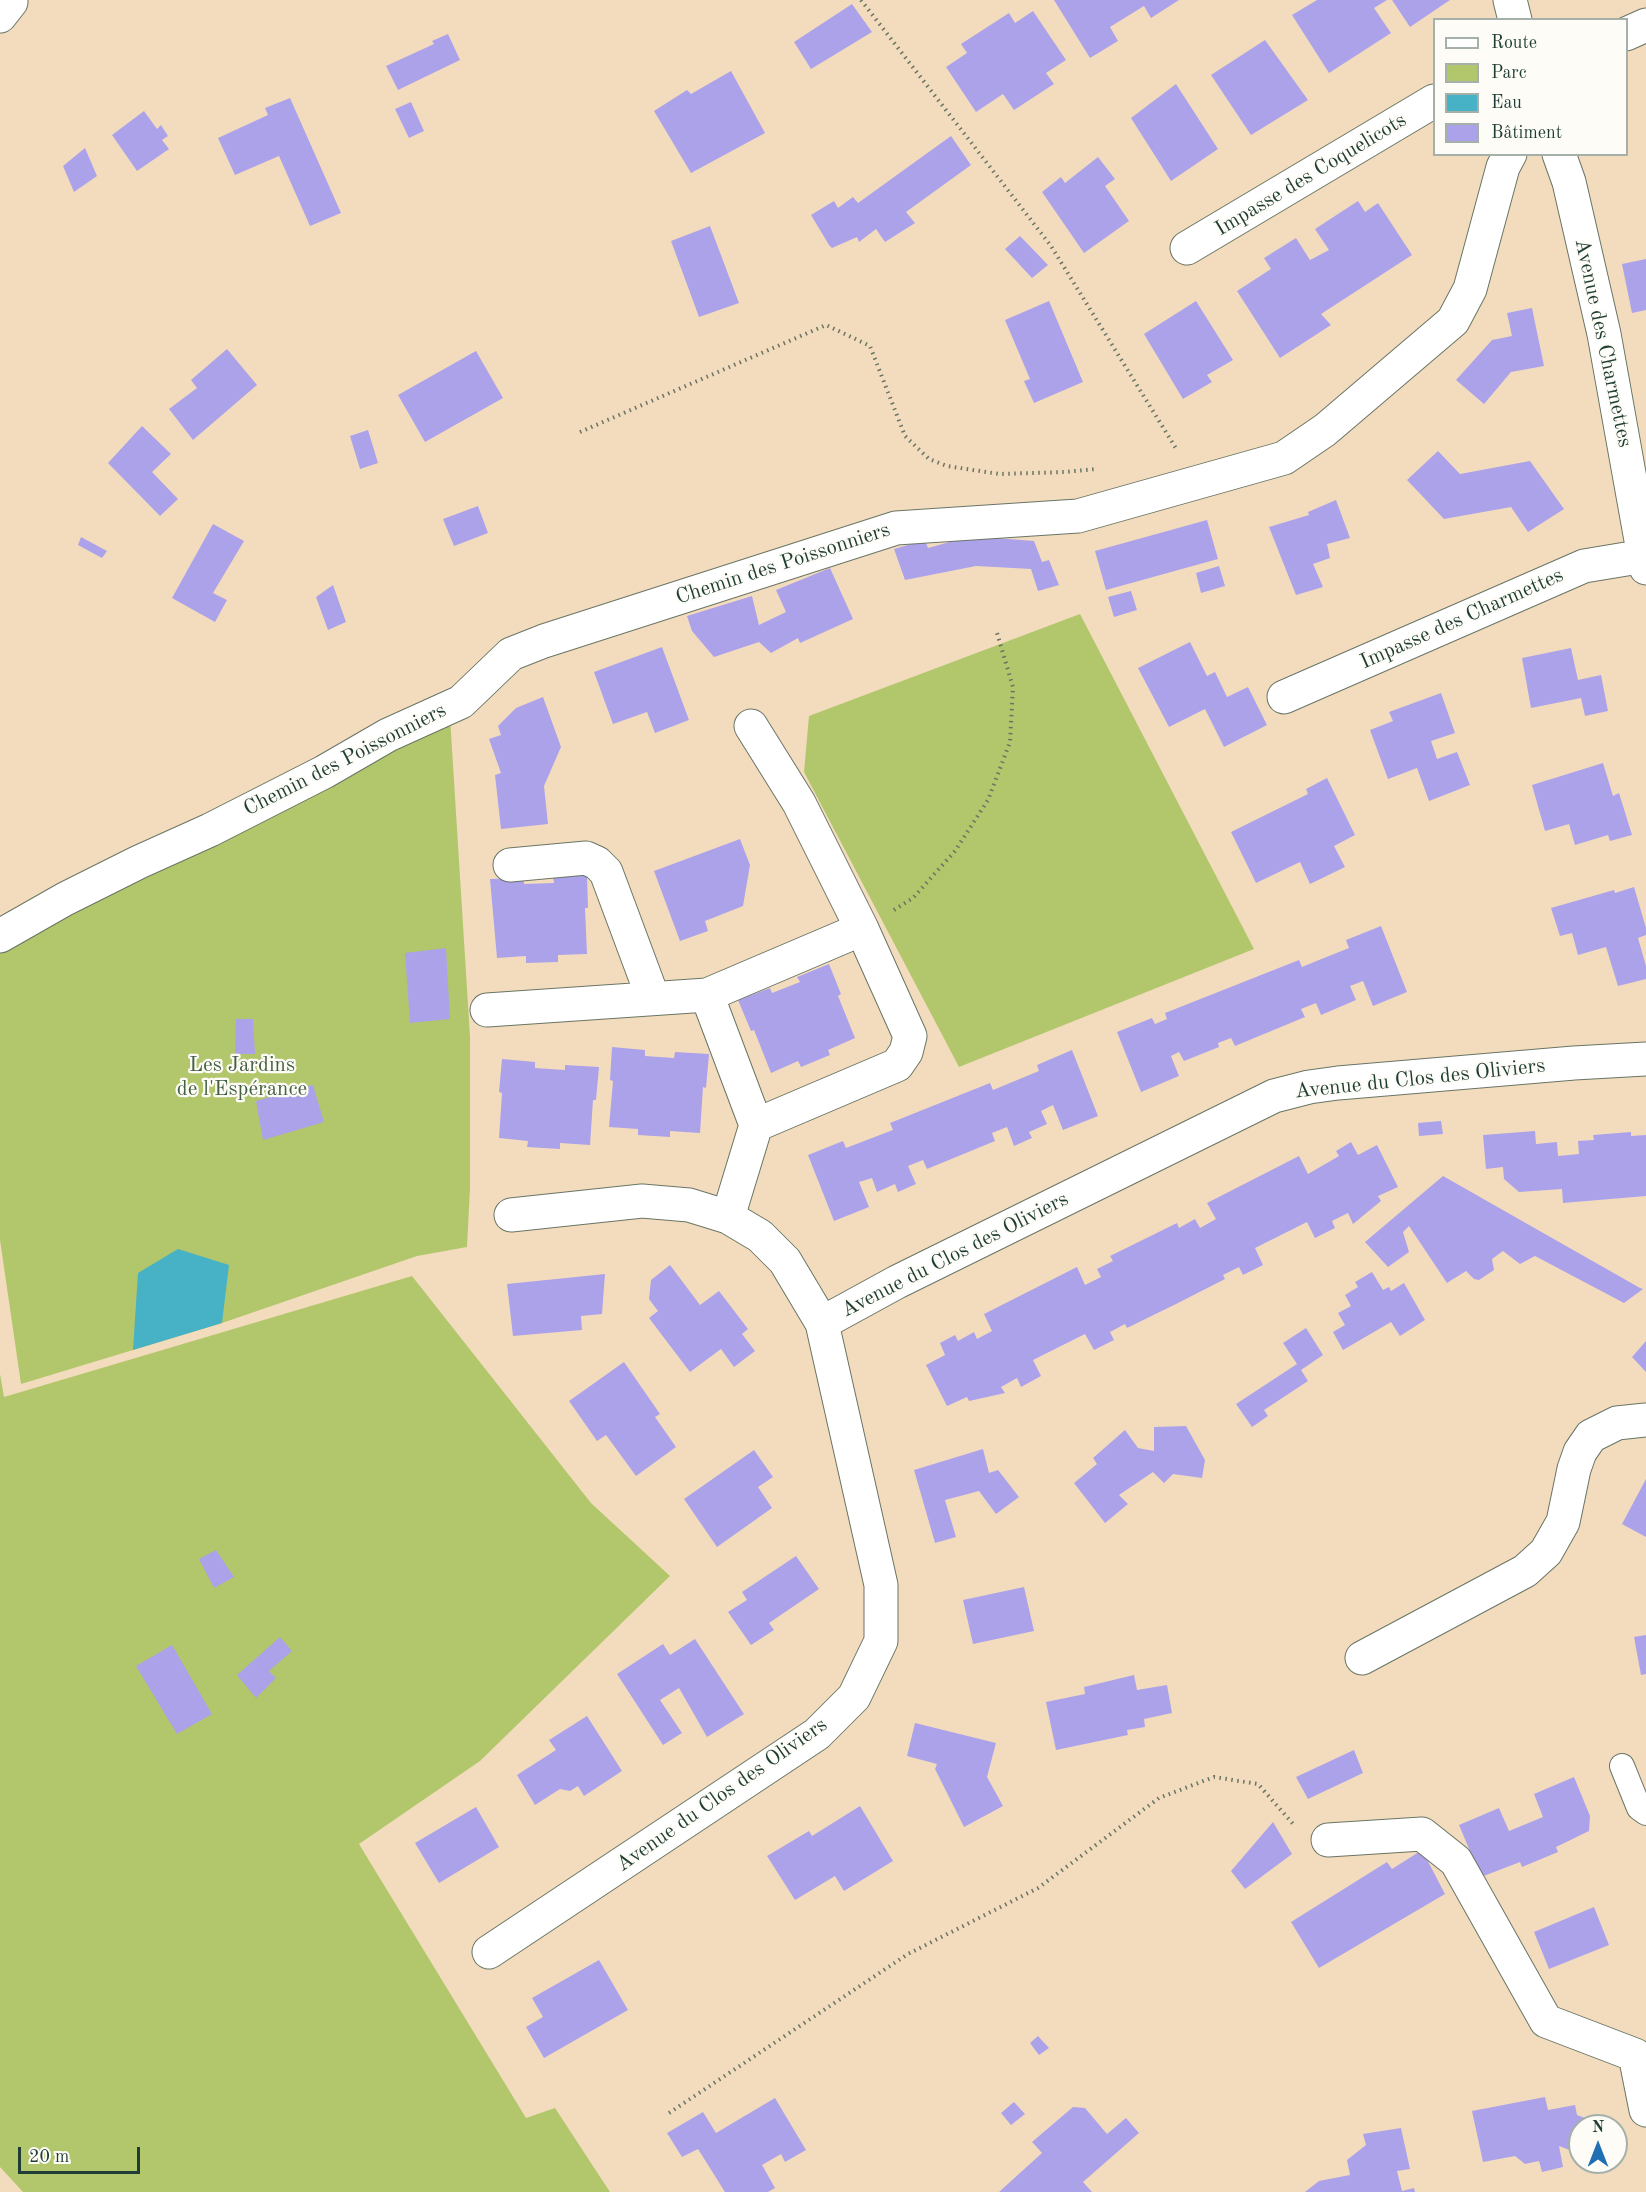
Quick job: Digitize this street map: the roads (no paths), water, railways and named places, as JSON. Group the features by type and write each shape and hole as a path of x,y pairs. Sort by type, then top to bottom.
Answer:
{"street":[{"path":"1510,0 1514,18"},
{"path":"1628,33 1646,25"},
{"name":"Impasse des Coquelicots","path":"1187,248 1433,102"},
{"name":"Chemin des Poissonniers","path":"0,936 65,899 210,830 324,772 388,735 461,702 511,654 544,641 896,528 1078,516 1284,458 1325,430 1453,321 1470,289 1503,167 1509,156"},
{"name":"Avenue des Charmettes","path":"1560,156 1569,182 1604,334 1645,560"},
{"name":"Impasse des Charmettes","path":"1284,698 1584,566 1645,560"},
{"path":"751,726 799,803 862,929 910,1036 906,1052 897,1065 756,1125"},
{"path":"510,865 586,858 597,863 606,872 653,998"},
{"path":"487,1010 706,995 862,929"},
{"path":"706,995 756,1125 728,1217"},
{"name":"Avenue du Clos des Oliviers","path":"489,1953 817,1734 854,1697 881,1641 881,1585 822,1323 897,1282 1274,1096 1309,1087 1338,1083 1646,1059"},
{"path":"511,1215 642,1201 689,1205 728,1217 760,1236 785,1261 822,1323"},
{"path":"1362,1658 1525,1571 1546,1551 1563,1522 1574,1469 1580,1452 1590,1436 1617,1423 1646,1420"},
{"path":"1328,1840 1422,1834 1456,1861 1546,2021 1635,2055 1646,2109"}],"lane":[{"path":"1622,1766 1640,1808 1646,1813"}],"water":[{"path":"178,1249 229,1265 222,1323 133,1350 138,1273"}],"park label":[{"name":"Les Jardins de l'Espérance","path":"242,1077"}]}
